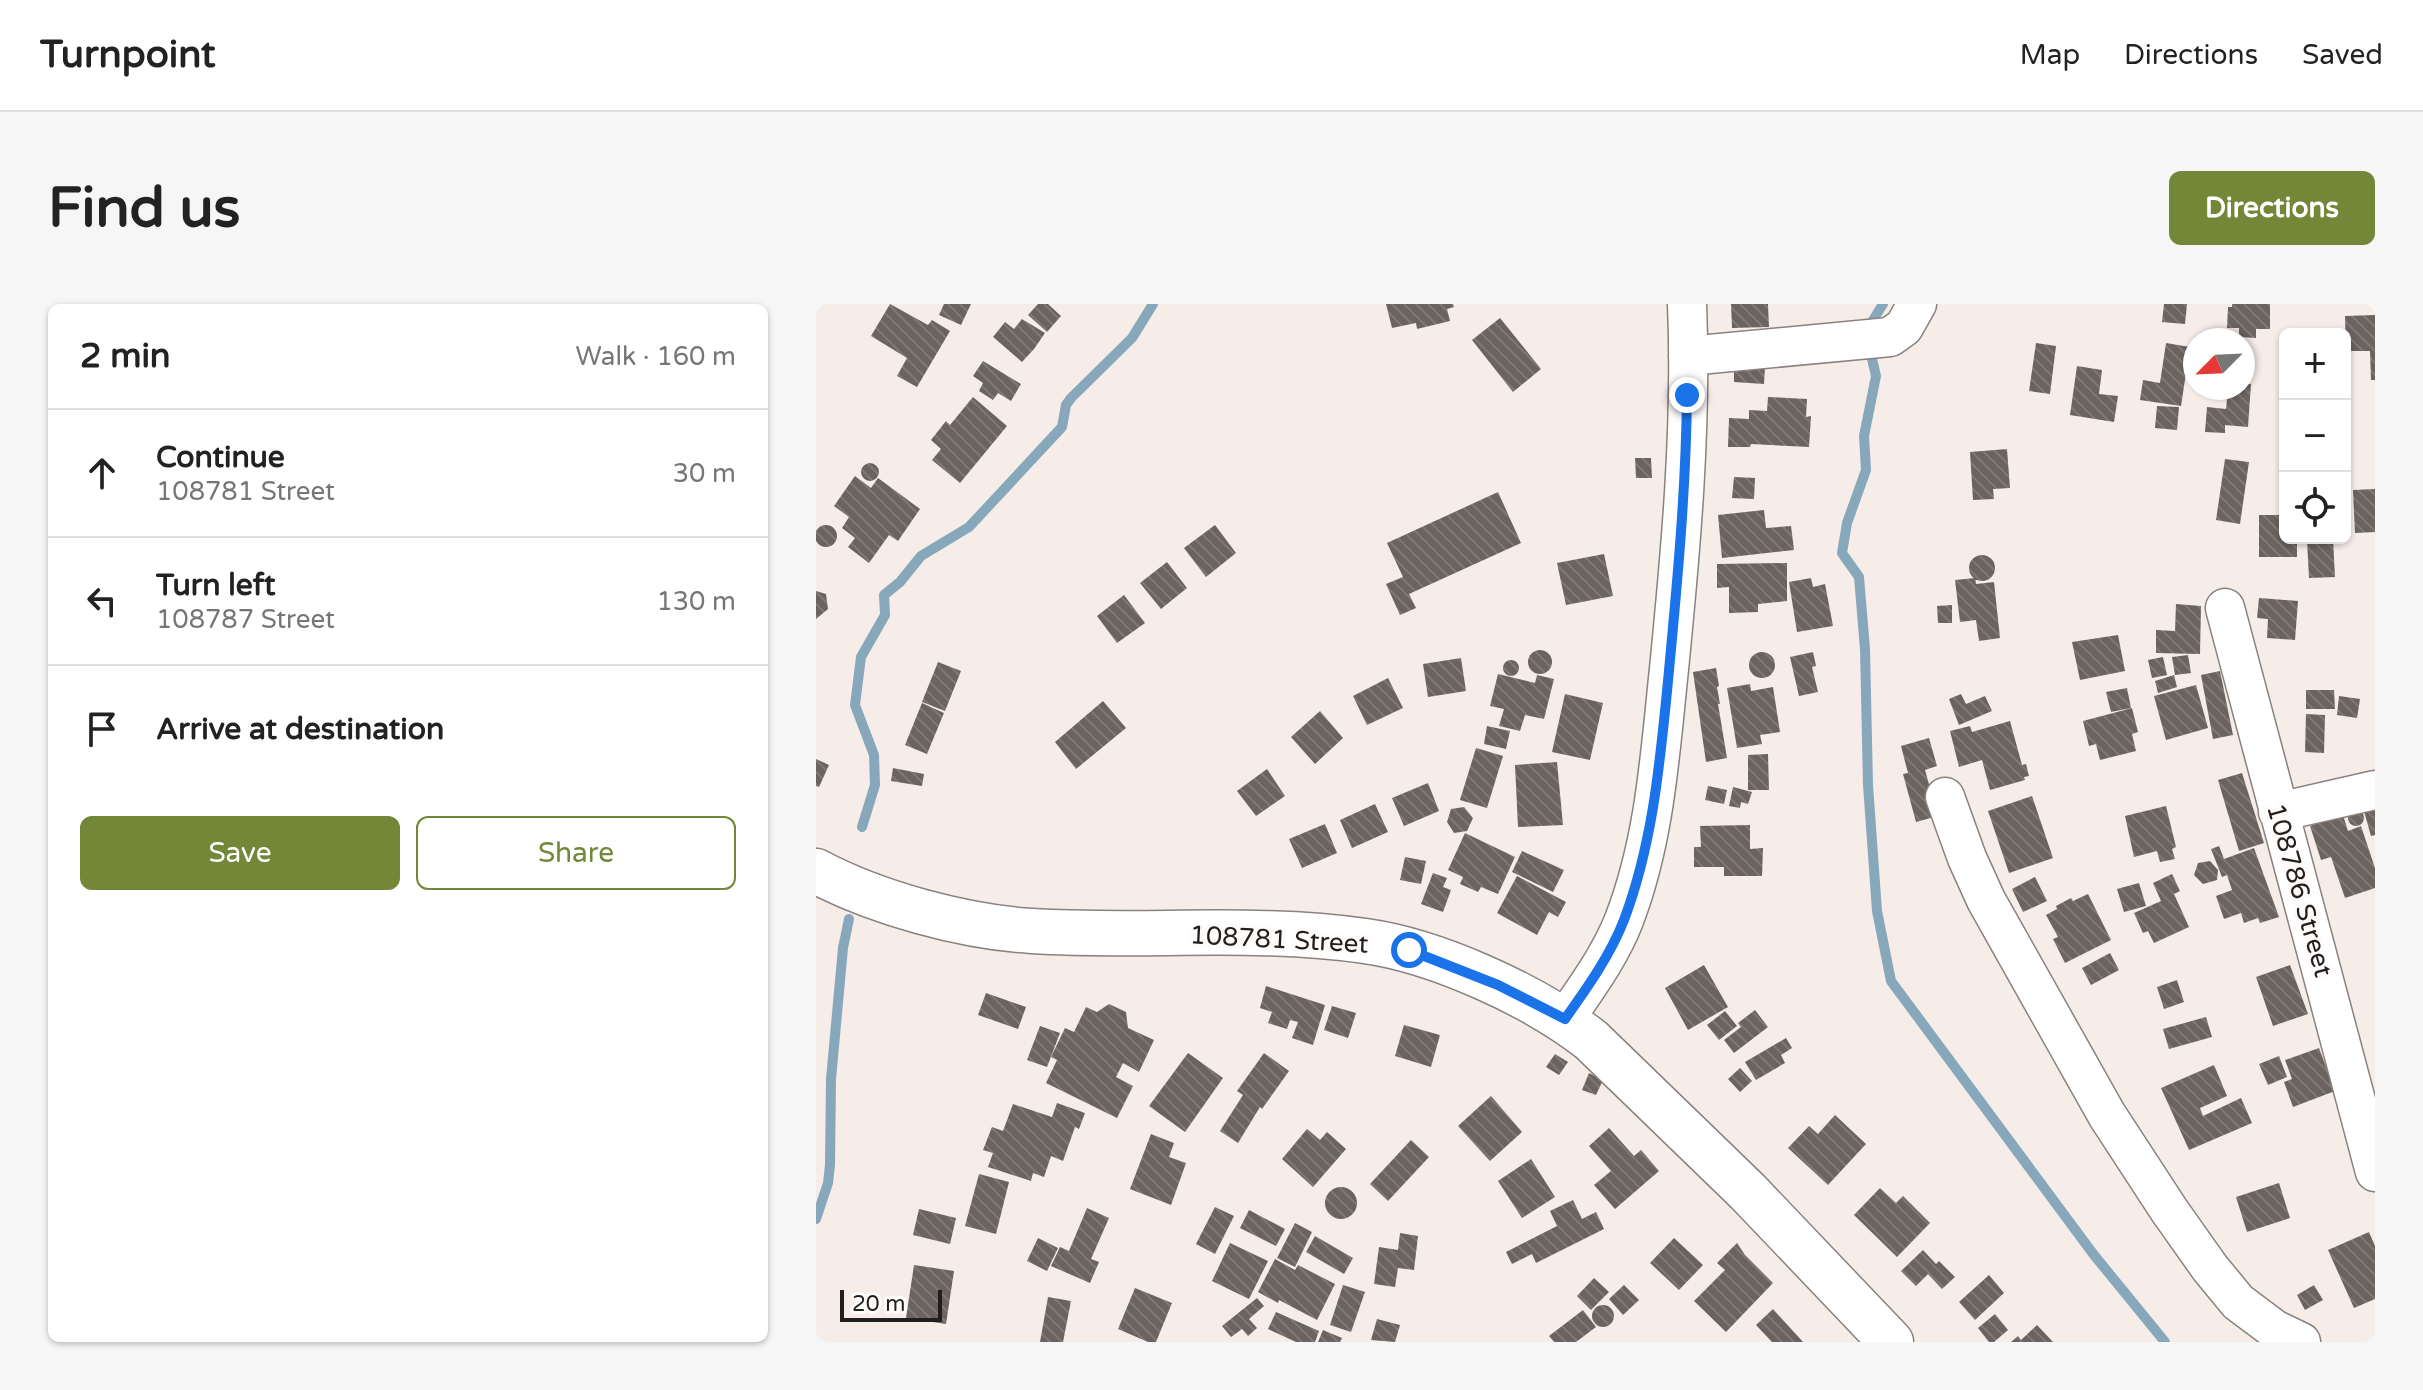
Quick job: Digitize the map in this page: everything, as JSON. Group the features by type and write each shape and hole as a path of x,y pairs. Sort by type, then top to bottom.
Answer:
{"street":[{"path":"1565,1019 1597,972 1623,923 1639,876 1657,791 1686,467 1687,304"},
{"path":"1688,356 1890,337 1904,327 1917,304"},
{"name":"108786 Street","path":"2225,608 2375,1172"},
{"path":"2278,812 2375,790"},
{"path":"1945,797 1986,900 2107,1115 2169,1210 2238,1302 2274,1329 2301,1342"},
{"name":"108781 Street","path":"816,871 868,893 927,912 1030,931 1313,935 1368,941 1409,950 1498,985 1565,1019 1591,1040 1748,1192 1891,1342"}],"building":[{"path":"890,304 928,325 932,320 950,331 917,387 897,376 907,358 871,336"},
{"path":"944,304 971,304 961,325 939,315"},
{"path":"1038,304 1048,304 1061,316 1047,332 1028,315"},
{"path":"1386,304 1453,304 1454,307 1447,309 1450,321 1417,329 1416,323 1392,328"},
{"path":"1731,304 1768,304 1769,327 1732,328"},
{"path":"2164,304 2187,304 2185,324 2162,322"},
{"path":"2232,304 2270,304 2270,329 2256,329 2256,338 2255,328 2227,328 2228,307"},
{"path":"2375,315 2375,380 2371,380 2370,351 2351,351 2351,328 2345,328 2345,316"},
{"path":"1500,318 1541,369 1513,392 1472,340"},
{"path":"1022,319 1045,333 1022,362 993,337 1005,322 1014,329"},
{"path":"2036,343 2056,346 2050,394 2029,391"},
{"path":"2166,343 2183,346 2181,406 2140,400 2143,380 2160,383"},
{"path":"983,361 1021,384 1011,401 998,393 993,400 979,391 983,383 973,376"},
{"path":"1754,365 1765,366 1764,384 1734,382 1734,369 1752,369"},
{"path":"2077,366 2102,370 2099,394 2118,396 2114,422 2070,415"},
{"path":"973,397 1007,426 960,483 932,460 941,449 931,440 946,421 950,425"},
{"path":"1768,397 1807,399 1806,417 1811,416 1809,447 1751,444 1750,447 1728,447 1729,418 1749,419 1749,410 1767,411"},
{"path":"2227,400 2250,400 2248,427 2225,425 2225,433 2205,432 2207,407 2226,409"},
{"path":"2157,406 2179,407 2177,430 2155,428"},
{"path":"2007,449 2010,488 1993,489 1994,499 1973,500 1970,452"},
{"path":"1635,458 1651,458 1652,478 1636,478"},
{"path":"2225,459 2249,462 2240,524 2216,520"},
{"path":"870,463 879,472 870,481 861,472"},
{"path":"855,476 871,488 878,478 920,509 898,541 889,535 869,563 848,547 855,538 842,528 849,517 834,506"},
{"path":"1734,477 1755,478 1754,499 1732,498"},
{"path":"2375,489 2375,532 2355,533 2353,490"},
{"path":"1498,492 1521,543 1409,594 1416,608 1400,615 1386,584 1403,577 1387,543"},
{"path":"1764,510 1766,528 1791,526 1794,550 1722,558 1718,515"},
{"path":"2259,515 2279,515 2279,544 2297,544 2297,557 2259,557"},
{"path":"826,525 834,528 837,536 834,544 826,547 818,544 815,536 818,528"},
{"path":"1215,525 1236,553 1206,577 1184,548"},
{"path":"2307,544 2333,544 2335,577 2309,578"},
{"path":"1604,554 1613,596 1566,605 1557,563"},
{"path":"1982,555 1991,559 1995,568 1991,577 1982,581 1973,577 1969,568 1973,559"},
{"path":"1167,562 1187,588 1161,609 1140,583"},
{"path":"1787,563 1787,601 1758,604 1758,612 1729,613 1729,587 1717,588 1717,564"},
{"path":"1811,578 1813,587 1825,584 1833,626 1797,632 1789,582"},
{"path":"1975,578 1976,584 1994,582 2000,638 1979,641 1976,620 1960,622 1955,580"},
{"path":"816,591 826,594 828,609 816,619"},
{"path":"1124,595 1145,623 1117,643 1097,616"},
{"path":"2259,598 2298,601 2295,640 2267,638 2268,619 2257,618"},
{"path":"2176,604 2201,606 2200,654 2156,653 2156,630 2175,631"},
{"path":"1952,605 1952,623 1938,623 1937,606"},
{"path":"2118,635 2125,671 2080,680 2072,642"},
{"path":"1540,650 1549,653 1552,662 1549,671 1540,674 1531,671 1528,662 1531,653"},
{"path":"1762,652 1771,656 1775,665 1771,674 1762,678 1753,674 1749,665 1753,656"},
{"path":"1813,652 1816,666 1812,667 1818,692 1799,696 1790,657"},
{"path":"2188,655 2191,673 2175,675 2172,657"},
{"path":"2163,657 2167,675 2152,678 2148,660"},
{"path":"1461,658 1466,691 1428,697 1423,664"},
{"path":"1511,660 1517,662 1517,674 1511,676 1505,674 1503,668 1505,662"},
{"path":"938,662 961,671 945,711 922,702"},
{"path":"1716,668 1727,758 1706,762 1693,672"},
{"path":"2220,671 2233,735 2213,739 2201,675"},
{"path":"1498,674 1535,683 1537,675 1554,679 1544,719 1525,715 1520,731 1499,726 1504,709 1490,706"},
{"path":"2174,675 2177,687 2158,693 2155,681"},
{"path":"1388,678 1403,708 1367,725 1353,696"},
{"path":"1750,684 1751,691 1773,687 1780,732 1760,735 1762,744 1737,748 1727,688"},
{"path":"2196,685 2208,728 2166,740 2154,696"},
{"path":"2127,688 2131,708 2111,712 2106,692"},
{"path":"2306,690 2334,690 2335,709 2306,709"},
{"path":"1565,694 1603,703 1590,760 1552,752"},
{"path":"1961,694 1966,704 1985,696 1992,711 1959,725 1949,699"},
{"path":"2339,696 2360,699 2357,718 2337,715"},
{"path":"1103,701 1126,728 1076,769 1055,742"},
{"path":"922,703 944,713 927,754 905,745"},
{"path":"2132,708 2138,732 2132,734 2136,751 2100,760 2096,744 2089,746 2083,721"},
{"path":"1320,711 1343,738 1315,764 1291,737"},
{"path":"2306,714 2325,715 2324,753 2305,752"},
{"path":"2010,721 2022,765 2026,764 2029,776 2024,777 2025,780 1990,790 1982,760 1959,767 1950,731 1970,726 1972,732"},
{"path":"1487,726 1510,731 1506,749 1484,744"},
{"path":"1929,738 1937,766 1925,770 1938,816 1916,822 1903,774 1908,773 1901,746"},
{"path":"1476,748 1503,756 1487,808 1460,800"},
{"path":"1768,754 1769,790 1748,790 1748,755"},
{"path":"816,759 829,765 819,787 816,786"},
{"path":"1557,762 1563,825 1518,827 1515,765"},
{"path":"893,768 924,774 922,786 891,781"},
{"path":"1267,769 1285,796 1256,816 1237,791"},
{"path":"2242,773 2264,843 2239,851 2218,780"},
{"path":"1428,783 1439,811 1404,826 1392,798"},
{"path":"1708,786 1727,790 1724,804 1705,800"},
{"path":"1733,787 1752,792 1748,804 1741,802 1740,808 1729,806"},
{"path":"2032,796 2053,858 2009,873 1988,811"},
{"path":"2375,801 2375,835 2371,836 2362,804"},
{"path":"1375,804 1388,832 1352,848 1340,820"},
{"path":"2166,806 2176,847 2172,849 2175,859 2160,862 2157,851 2134,857 2125,816"},
{"path":"1464,807 1473,818 1467,831 1454,833 1447,822 1451,809"},
{"path":"2356,810 2364,818 2356,826 2348,818"},
{"path":"2343,815 2348,831 2361,826 2375,868 2375,888 2345,898 2331,857 2321,860 2310,826"},
{"path":"1325,824 1337,853 1302,868 1289,839"},
{"path":"1750,825 1750,849 1763,848 1762,876 1724,876 1724,867 1694,867 1694,847 1701,847 1700,826"},
{"path":"1465,833 1515,857 1498,894 1481,887 1478,892 1460,884 1463,877 1448,870"},
{"path":"2219,846 2224,859 2254,848 2279,917 2260,923 2258,918 2244,923 2241,913 2224,919 2216,896 2232,890 2227,875 2222,877 2211,849"},
{"path":"1522,851 1564,870 1553,892 1512,872"},
{"path":"1405,857 1426,861 1421,884 1400,880"},
{"path":"2210,861 2218,870 2217,880 2203,884 2194,875 2198,863"},
{"path":"1433,873 1447,878 1443,887 1451,890 1443,912 1421,904"},
{"path":"2172,874 2180,891 2174,894 2189,927 2154,943 2148,931 2143,933 2134,913 2161,901 2153,883"},
{"path":"1517,876 1566,902 1558,917 1549,912 1537,935 1497,913"},
{"path":"2035,877 2047,901 2023,912 2012,889"},
{"path":"2139,883 2146,906 2124,912 2117,889"},
{"path":"2088,894 2111,940 2065,963 2053,939 2058,937 2046,915 2071,898 2073,901"},
{"path":"2110,953 2119,970 2091,985 2082,968"},
{"path":"1704,965 1728,1007 1688,1030 1665,988"},
{"path":"2290,965 2308,1014 2273,1026 2256,977"},
{"path":"2177,980 2184,1002 2164,1009 2157,987"},
{"path":"1266,986 1325,1005 1313,1045 1292,1038 1298,1022 1290,1020 1287,1029 1268,1023 1272,1012 1260,1008"},
{"path":"986,993 1026,1007 1018,1029 978,1015"},
{"path":"1109,1004 1126,1012 1128,1028 1154,1040 1139,1072 1123,1063 1116,1077 1133,1086 1117,1118 1046,1083 1057,1060 1051,1057 1065,1028 1074,1032 1086,1007 1097,1012"},
{"path":"1332,1006 1356,1013 1348,1038 1324,1030"},
{"path":"1755,1010 1768,1027 1734,1053 1724,1040 1741,1027 1738,1023"},
{"path":"1725,1011 1737,1026 1719,1040 1707,1025"},
{"path":"2206,1017 2212,1037 2169,1049 2163,1029"},
{"path":"1404,1025 1440,1035 1431,1067 1395,1056"},
{"path":"1040,1026 1060,1033 1047,1067 1027,1060"},
{"path":"1786,1038 1792,1048 1781,1055 1785,1063 1756,1080 1745,1062"},
{"path":"2319,1048 2335,1091 2293,1107 2284,1082 2292,1079 2285,1060"},
{"path":"1188,1053 1223,1078 1185,1132 1149,1106"},
{"path":"1264,1053 1289,1071 1262,1109 1260,1107 1238,1143 1220,1131 1243,1095 1237,1091"},
{"path":"1555,1054 1568,1062 1559,1075 1546,1067"},
{"path":"2279,1056 2287,1077 2268,1085 2259,1064"},
{"path":"2214,1065 2227,1096 2200,1108 2203,1116 2241,1098 2252,1123 2189,1150 2161,1088"},
{"path":"1740,1068 1752,1081 1740,1092 1728,1079"},
{"path":"1589,1073 1603,1080 1596,1095 1582,1090"},
{"path":"1491,1096 1522,1132 1490,1161 1458,1126"},
{"path":"1057,1103 1085,1113 1079,1129 1075,1127 1063,1161 1051,1156 1044,1177 1033,1173 1031,1181 988,1167 993,1153 983,1150 992,1127 1003,1131 1013,1104 1052,1117"},
{"path":"1835,1115 1866,1144 1828,1185 1788,1148 1809,1126 1818,1134"},
{"path":"1609,1128 1634,1156 1641,1150 1659,1171 1615,1209 1594,1185 1611,1171 1589,1146"},
{"path":"1307,1129 1320,1140 1327,1132 1346,1149 1313,1187 1282,1159"},
{"path":"1151,1134 1174,1143 1169,1157 1186,1163 1171,1205 1130,1189"},
{"path":"1411,1140 1429,1157 1388,1201 1370,1184"},
{"path":"1531,1159 1555,1197 1522,1218 1498,1181"},
{"path":"979,1174 1009,1182 996,1234 965,1226"},
{"path":"2279,1183 2290,1218 2247,1232 2236,1197"},
{"path":"1341,1187 1353,1191 1357,1203 1353,1215 1341,1219 1329,1215 1325,1203 1329,1191"},
{"path":"1880,1188 1896,1203 1903,1196 1930,1223 1897,1257 1854,1215"},
{"path":"1573,1200 1582,1219 1596,1212 1604,1229 1536,1263 1532,1254 1512,1264 1506,1252 1557,1226 1550,1211"},
{"path":"1215,1207 1234,1216 1215,1254 1196,1244"},
{"path":"1087,1208 1109,1218 1091,1259 1099,1262 1090,1283 1051,1266 1060,1247 1069,1251"},
{"path":"919,1209 956,1218 950,1244 913,1235"},
{"path":"1249,1210 1285,1229 1276,1246 1240,1228"},
{"path":"1295,1223 1312,1232 1295,1267 1277,1258"},
{"path":"2369,1232 2375,1246 2375,1299 2354,1308 2328,1250"},
{"path":"1400,1233 1418,1236 1414,1270 1398,1268 1395,1287 1374,1284 1379,1247 1398,1250"},
{"path":"1315,1236 1353,1258 1344,1274 1306,1252"},
{"path":"1038,1238 1058,1248 1047,1271 1027,1261"},
{"path":"1674,1238 1703,1265 1679,1290 1650,1263"},
{"path":"1230,1243 1268,1261 1249,1299 1212,1281"},
{"path":"1737,1243 1773,1283 1726,1332 1694,1301 1725,1270 1717,1263"},
{"path":"1923,1250 1955,1277 1942,1289 1928,1274 1916,1286 1901,1271"},
{"path":"1275,1259 1295,1270 1298,1265 1335,1284 1317,1320 1258,1292"},
{"path":"914,1265 954,1271 946,1324 906,1318"},
{"path":"1989,1275 2004,1293 1975,1320 1959,1302"},
{"path":"1594,1278 1609,1292 1591,1310 1577,1296"},
{"path":"1343,1285 1365,1292 1351,1332 1330,1325"},
{"path":"1624,1285 1639,1300 1623,1315 1609,1299"},
{"path":"2314,1285 2323,1300 2305,1310 2297,1295"},
{"path":"1135,1288 1172,1303 1156,1342 1148,1342 1118,1329"},
{"path":"1048,1297 1071,1301 1063,1342 1040,1342"},
{"path":"1257,1298 1264,1306 1249,1319 1257,1328 1248,1336 1242,1329 1231,1337 1222,1326"},
{"path":"1603,1305 1611,1308 1614,1316 1611,1324 1603,1327 1595,1324 1592,1316 1595,1308"},
{"path":"1773,1309 1803,1342 1772,1342 1756,1325"},
{"path":"1583,1310 1596,1327 1576,1342 1554,1342 1549,1336"},
{"path":"1276,1312 1319,1331 1315,1342 1296,1342 1268,1329"},
{"path":"1995,1314 2008,1330 1994,1342 1989,1342 1978,1328"},
{"path":"1377,1319 1400,1325 1395,1342 1371,1340"},
{"path":"2037,1325 2053,1342 2011,1342 2018,1336 2021,1340"},
{"path":"1323,1330 1342,1338 1340,1342 1318,1342"}],"waterway":[{"path":"862,827 875,785 874,755 855,705 861,657 885,615 884,595 900,582 921,556 969,527 1062,427 1066,405 1071,398 1132,338 1153,304"},
{"path":"1867,330 1883,304"},
{"path":"1869,346 1876,376 1864,436 1866,470 1847,523 1842,553 1859,577 1877,911 1891,981 2094,1255 2165,1342"},
{"path":"816,1219 828,1183 830,1165 831,1079 843,948 849,919"}],"route":[{"path":"1409,950 1498,985 1565,1019 1597,972 1623,923 1639,876 1657,791 1686,467 1687,395"}]}
